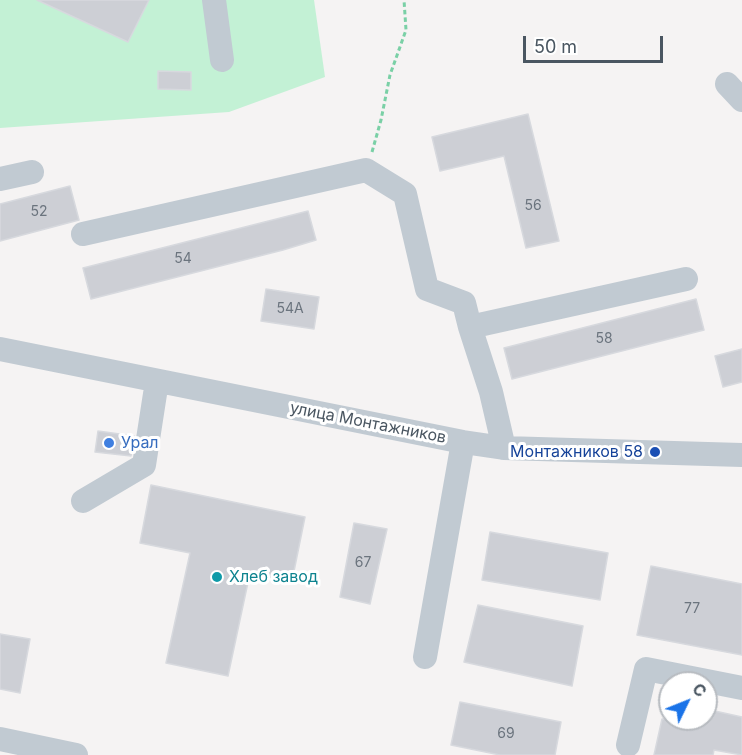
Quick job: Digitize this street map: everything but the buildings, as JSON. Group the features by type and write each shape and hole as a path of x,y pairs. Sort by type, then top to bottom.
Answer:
{"street":[{"path":"214,0 222,60"},
{"path":"82,234 366,170 405,194 427,290 464,303 491,392 504,448"},
{"path":"0,179 32,172"},
{"path":"470,327 686,279"},
{"name":"улица Монтажников","path":"0,349 463,442 504,448 742,455"},
{"path":"83,501 144,465 157,381"},
{"path":"425,657 463,442"},
{"path":"628,745 646,669 742,688"},
{"path":"0,739 76,755"}],"path":[{"path":"366,170 381,120 390,75 406,30 404,0"}],"green space":[{"path":"0,0 314,0 325,77 229,112 0,128"}],"place":[{"name":"Урал","path":"109,443"},
{"name":"Монтажников 58","path":"655,452"},
{"name":"Хлеб завод","path":"217,577"}]}
